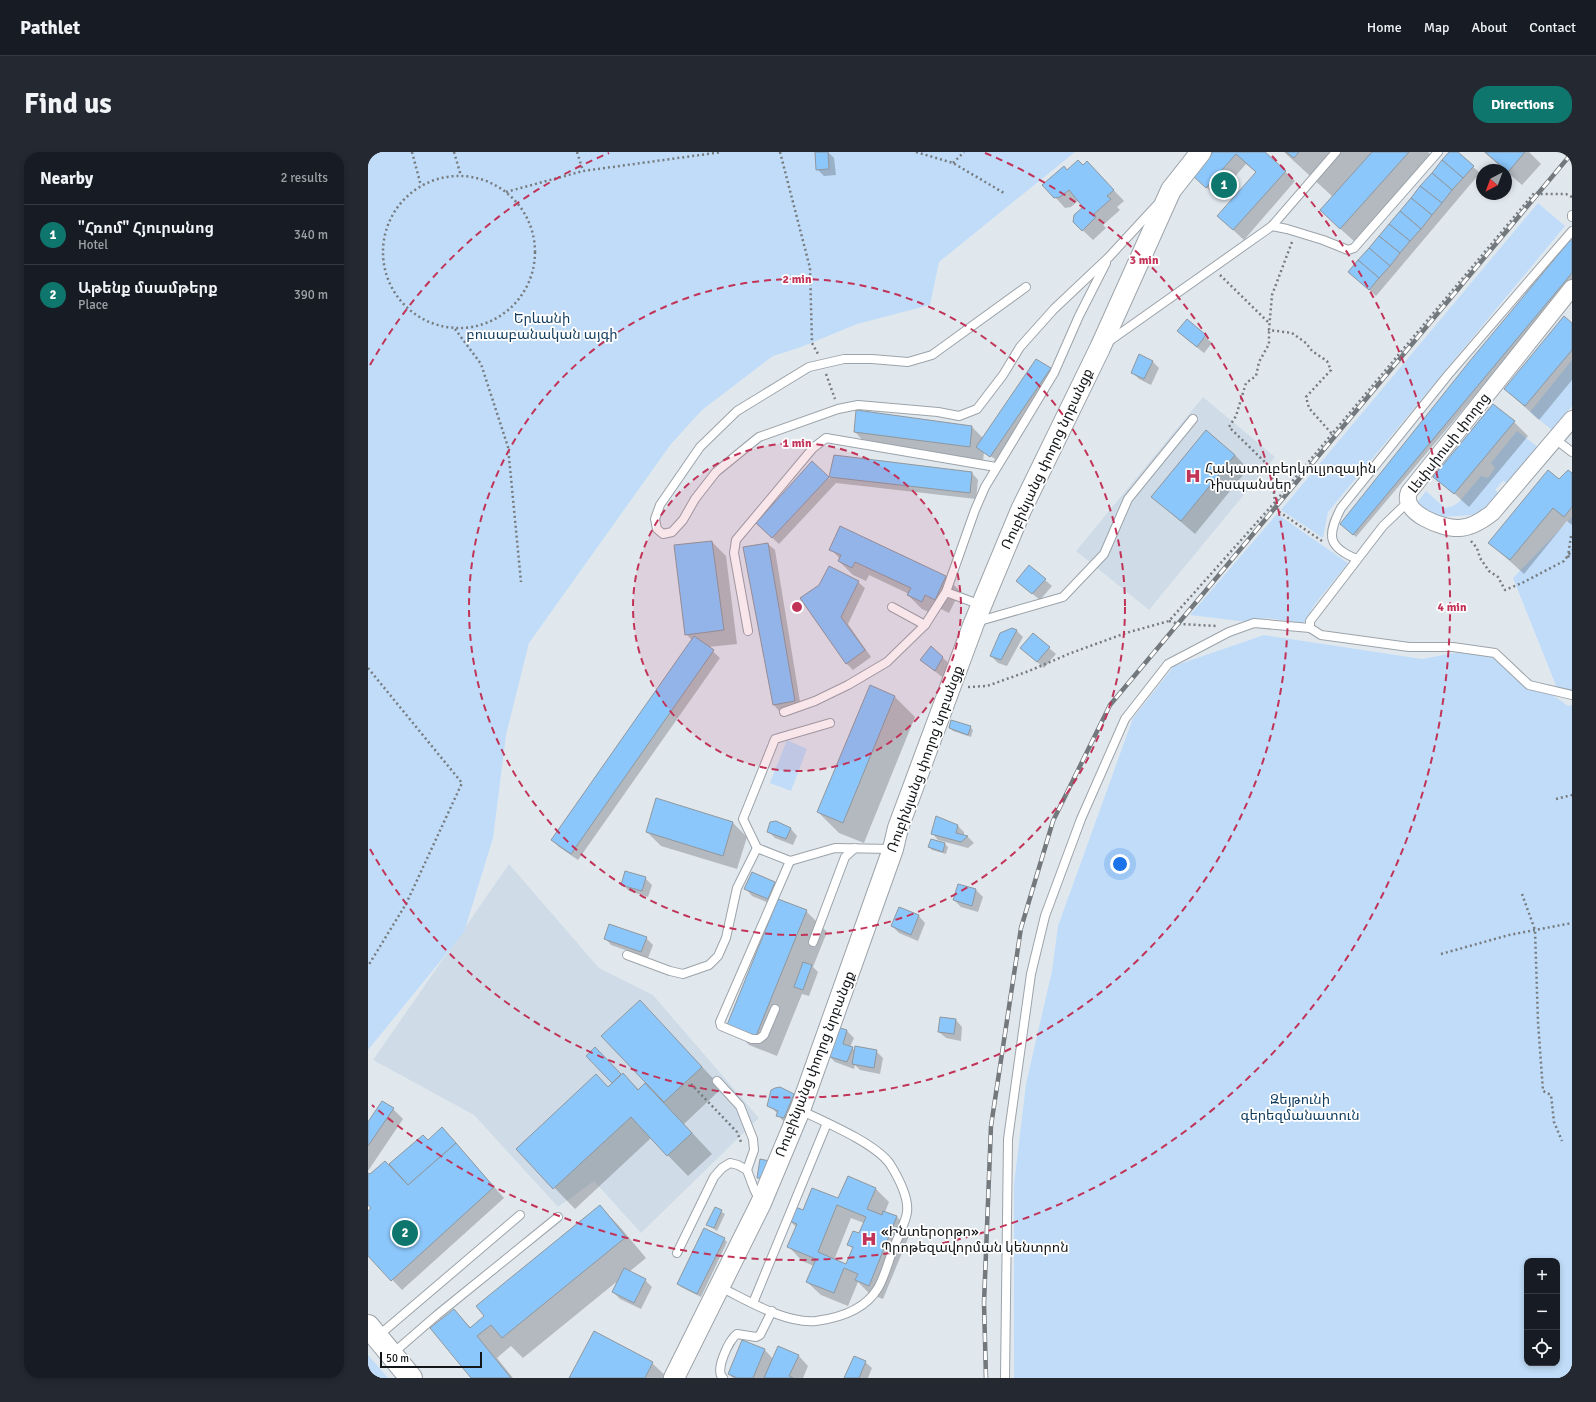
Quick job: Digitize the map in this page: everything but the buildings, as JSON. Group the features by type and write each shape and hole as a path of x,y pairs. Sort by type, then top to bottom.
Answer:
{"main road":[{"path":"372,1331 411,1378"}],"street":[{"name":"Ռուբինյանց փողոց նրբանցք","path":"674,1378 761,1203 800,1110 893,850 898,828 978,614 1021,510 1100,348 1171,190 1201,152"},
{"name":"Լեփսիուսի փողոց","path":"1460,529 1444,527 1421,516 1412,509 1408,502 1407,496 1572,288"},
{"path":"1460,529 1481,521 1492,513 1572,419"}],"lane":[{"path":"1100,348 1272,226 1336,152"},
{"path":"1272,226 1296,231 1348,250 1354,248 1438,152"},
{"path":"1026,287 932,355 908,362 872,359 844,359 809,367 737,411 700,447 660,505 655,519 657,529 663,534 672,532 683,520 695,499 716,472 759,437 838,409 858,405 938,412 959,416 977,409 1003,375 1020,347 1054,309 1109,257 1171,190"},
{"path":"1357,559 1344,553 1334,544 1331,537 1334,522 1341,508 1448,375 1572,230"},
{"path":"784,712 814,701 842,688 887,662 926,625 946,592 975,510 996,467 1054,373 1079,316 1109,257"},
{"path":"946,592 978,614 1063,597 1104,554 1128,499 1193,419"},
{"path":"748,631 734,553 736,540 813,448 826,438 996,467"},
{"path":"1555,439 1572,452"},
{"path":"1310,628 1310,621 1357,559 1383,526 1408,502"},
{"path":"892,607 926,625"},
{"path":"1005,1378 1008,1138 1031,974 1045,916 1080,819 1125,719 1168,664 1228,632 1254,624 1310,628 1320,635 1409,647 1453,647 1495,653 1529,685 1572,695"},
{"path":"830,724 775,739 743,818 757,848 790,861 835,848 893,850"},
{"path":"628,955 670,971 683,974 709,964 718,956 726,938 737,888 757,848"},
{"path":"813,942 845,857 855,848"},
{"path":"775,1009 764,1035 760,1039 752,1039 722,1026 720,1022 790,861"},
{"path":"717,1080 740,1106 754,1139 754,1150 747,1170 761,1203"},
{"path":"719,1287 791,1319 815,1321 850,1313 863,1304 878,1288 907,1213 904,1191 890,1164 879,1152 800,1110"},
{"path":"753,1303 827,1124"},
{"path":"677,1253 714,1177 722,1168 730,1163 747,1170"},
{"path":"372,1331 520,1215"},
{"path":"392,1355 437,1315 558,1217"},
{"path":"723,1378 719,1372 732,1337 742,1333 756,1337 760,1335 772,1311"}],"path":[{"path":"412,152 421,186"},
{"path":"454,152 461,176"},
{"path":"577,152 583,171"},
{"path":"506,192 583,171 722,152"},
{"path":"780,152 810,268 812,343 822,364 838,409"},
{"path":"916,152 953,163 1004,193"},
{"path":"953,163 964,152"},
{"path":"461,176 484,180 506,192 523,209 533,232 536,256 531,279 519,300 501,316 478,326 454,328 431,323 410,310 394,292 385,269 383,245 389,221 402,201 421,186 440,178 461,176"},
{"path":"951,687 987,686 1029,671 1070,653 1126,633 1170,621 1275,502 1535,192 1539,194 1566,194 1572,197"},
{"path":"1296,231 1272,295 1269,344 1259,362 1256,376 1246,382 1236,416 1229,427 1271,468 1275,502 1278,511 1328,545 1334,544"},
{"path":"1213,268 1270,324"},
{"path":"454,328 481,364 508,447 521,582"},
{"path":"1269,330 1292,333 1306,343 1312,351 1327,361 1331,370 1306,397 1309,408 1332,434"},
{"path":"1460,529 1477,548 1480,558 1489,571 1498,577 1505,590 1522,583 1564,561 1572,550"},
{"path":"1568,556 1571,536"},
{"path":"1568,556 1572,558"},
{"path":"1170,621 1179,624 1216,625 1228,632"},
{"path":"368,668 462,783 406,904 368,966"},
{"path":"1556,799 1572,795"},
{"path":"1522,894 1535,930 1538,1022 1543,1091 1551,1095 1554,1122 1562,1141"},
{"path":"1441,954 1509,935 1572,923"},
{"path":"690,1084 737,1132"}],"shaded area":[{"path":"1203,397 1275,457 1149,610 1076,551"},
{"path":"509,864 599,968 653,995 759,1118 641,1233 594,1181 558,1207 474,1115 373,1060"}],"green space":[{"name":"Երևանի բուսաբանական այգի","path":"368,152 1075,152 939,262 930,305 857,324 801,347 773,356 702,410 671,444 529,643 506,735 493,838 464,932 368,1050"},
{"path":"1538,203 1565,226 1328,512 1323,538 1281,510"},
{"path":"1572,360 1572,406 1552,430 1530,412"},
{"path":"1517,431 1539,448 1509,483 1503,481 1495,490 1499,493 1480,512 1473,515 1438,517 1429,514 1416,504 1426,491 1445,508 1453,506 1459,502 1481,476 1488,478 1495,468 1491,463"},
{"path":"1277,514 1348,563 1315,604 1303,624 1268,618 1248,622 1190,615"},
{"path":"1572,517 1572,692 1559,693 1513,578"},
{"name":"Զեյթունի գերեզմանատուն","path":"1264,635 1422,659 1486,647 1568,706 1572,705 1572,1378 1014,1378 1014,1185 1026,1084 1052,971 1058,926 1133,718 1174,666"},
{"path":"787,740 807,749 791,791 770,783"},
{"path":"368,1355 388,1378 368,1378"}],"railway":[{"path":"986,1378 984,1303 991,1126 1021,928 1053,821 1110,705 1572,153"}],"place":[{"name":"\"Հռոմ\" Հյուրանոց","path":"1224,185"},
{"name":"Հակատուբերկուլյոզային Դիսպանսեր","path":"1193,476"},
{"name":"Աթենք մսամթերք","path":"405,1233"},
{"name":"«Ինտերօրթո» Պրոթեզավորման կենտրոն","path":"869,1239"}]}
